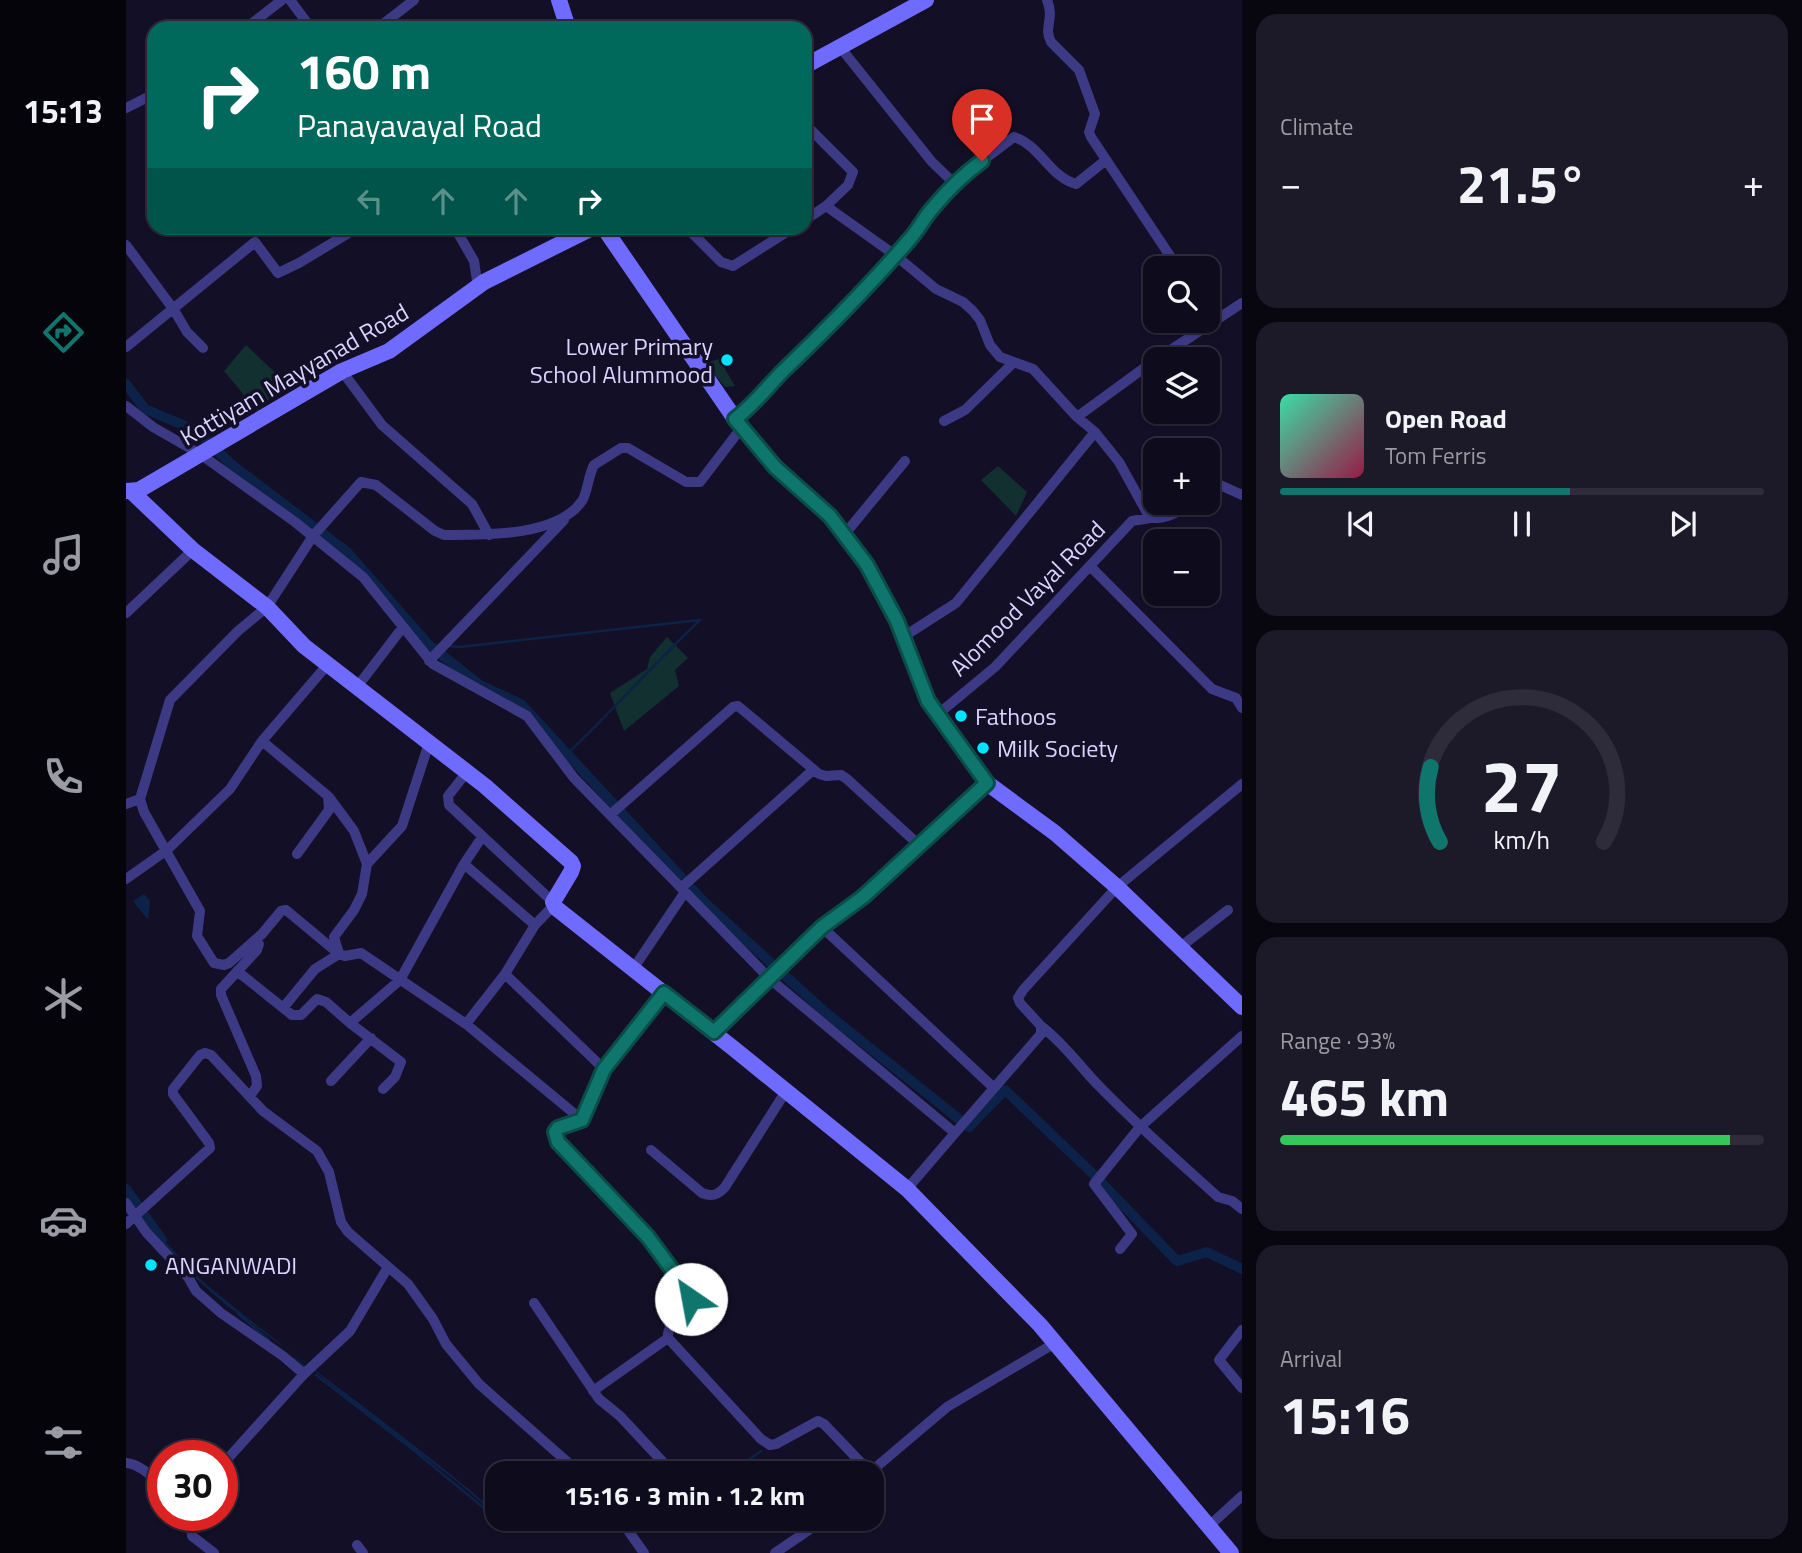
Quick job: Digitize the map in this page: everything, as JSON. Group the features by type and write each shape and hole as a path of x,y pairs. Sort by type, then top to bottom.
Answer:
{"street":[{"path":"255,21 282,0"},
{"path":"290,0 306,21"},
{"path":"387,21 414,0"},
{"path":"559,0 566,21"},
{"path":"812,62 926,0"},
{"path":"1046,0 1052,16 1048,36 1079,70 1095,114 1089,132 1170,256"},
{"path":"840,47 932,162 956,185"},
{"path":"126,108 147,98"},
{"path":"812,131 853,172 849,185 812,215"},
{"path":"429,661 583,499 594,464 621,448 628,448 686,482 700,482 738,423 785,370 807,351 822,331 912,237 932,209 970,170 1014,137 1024,140 1062,177 1076,184 1106,160"},
{"path":"826,206 895,255 936,289 964,302 980,320 990,345 1000,357 1033,369 1077,417 1095,432 1119,462 1150,518"},
{"path":"126,347 255,242 278,273 345,235"},
{"path":"459,235 474,261 478,287"},
{"name":"Kottiyam Mayyanad Road","path":"129,492 342,371 389,351 478,287 578,235"},
{"path":"609,235 738,423 775,467 830,516 880,587 928,701 987,783 1055,833 1242,1007"},
{"path":"694,235 721,262 733,266 782,235"},
{"path":"126,245 187,332 203,348"},
{"path":"1220,316 1242,303"},
{"path":"1174,347 1195,333"},
{"path":"944,421 965,410 1013,363"},
{"path":"1077,417 1143,369"},
{"path":"342,371 382,425 472,504 489,535"},
{"path":"126,406 153,427 200,454 313,536 363,577 429,661 527,716 574,778 770,979 955,1133"},
{"path":"903,637 956,603 1095,432"},
{"path":"844,535 905,461"},
{"path":"566,518 509,534 444,535 376,485 361,482 313,536 267,607 238,631 170,700 140,799 144,812 200,911 197,936 214,963 224,965 229,962 262,934 281,911 286,910 339,954 345,956 361,953 466,1024 582,1120"},
{"path":"1220,485 1242,495"},
{"path":"129,492 193,550 267,607 304,646 467,772 571,862 572,872 553,904 535,925 505,974 466,1024"},
{"name":"Alomood Vayal Road","path":"937,715 995,667 1132,521 1169,515"},
{"path":"126,613 193,550"},
{"path":"1090,566 1212,689 1236,698 1242,708"},
{"path":"357,687 403,627"},
{"path":"126,879 167,850 230,789 262,741 328,664"},
{"path":"610,815 733,707 738,706 813,770 826,776 841,775 919,845"},
{"path":"262,741 328,796 354,831 367,864 362,894 354,911 334,937 339,954"},
{"path":"367,864 402,825 429,743"},
{"path":"634,969 683,890 813,770"},
{"path":"467,772 451,791 447,802 553,904 907,1189 1040,1325 1231,1553"},
{"path":"714,1032 822,927 863,897 987,783"},
{"path":"1242,784 1116,887 1020,995 1020,1003 1041,1026 1056,1037 1098,1086 1140,1127 1218,1197 1231,1201 1242,1209"},
{"path":"297,854 329,810 328,796"},
{"path":"126,804 140,799"},
{"path":"350,1023 400,979 482,837"},
{"path":"464,864 535,925"},
{"path":"1179,948 1228,910"},
{"path":"822,927 994,1088"},
{"path":"250,1096 257,1086 256,1076 221,995 221,989 257,950 259,944 256,939 262,934"},
{"path":"283,1008 315,969 339,954"},
{"path":"237,971 297,1017 313,1002 321,999 401,1062 395,1077 383,1089"},
{"path":"505,974 604,1069"},
{"path":"664,993 604,1069 582,1120 558,1128 555,1132 558,1142 648,1237 690,1294 689,1304 669,1327 668,1338 766,1442 776,1444 818,1421 824,1424 858,1461"},
{"path":"907,1189 1041,1034 1041,1026"},
{"path":"1120,1249 1132,1234 1094,1184 1140,1127 1242,1036"},
{"path":"331,1081 371,1038"},
{"path":"126,1224 210,1148 173,1094 173,1089 200,1055 211,1055 263,1111 317,1151 329,1172 341,1222 408,1284 433,1318 446,1344 479,1384 566,1461"},
{"path":"651,1150 702,1193 716,1195 725,1187 786,1091"},
{"path":"126,1203 197,1291 304,1374"},
{"path":"238,1447 304,1374 350,1331 388,1267"},
{"path":"534,1303 593,1391 662,1461"},
{"path":"1242,1330 1219,1360 1242,1388"},
{"path":"593,1391 668,1338"},
{"path":"881,1461 947,1407 1055,1343"},
{"path":"126,1463 131,1463 147,1473"},
{"path":"1208,1527 1242,1496"},
{"path":"192,1531 192,1536 214,1553"},
{"path":"628,1531 644,1553"},
{"path":"775,1553 807,1531"}],"green space":[{"path":"246,345 286,383 257,411 224,371"},
{"path":"719,359 735,386 725,387 705,363"},
{"path":"998,466 1027,492 1016,516 981,480"},
{"path":"667,637 688,658 675,670 679,686 624,731 610,693 647,669 650,657"}],"water":[{"path":"144,894 150,901 148,920 133,901"},
{"path":"175,1257 254,1323 458,1480 485,1503 485,1506 291,1352 227,1306"}],"waterway":[{"path":"126,384 145,409 195,430 231,464 347,552 429,645 480,685 521,704 704,902 825,1012 969,1127 1005,1090 1092,1173 1177,1261 1207,1252 1242,1269"},
{"path":"449,646 460,647 700,620 568,753"},
{"path":"429,645 439,645"},
{"path":"126,1189 137,1204"},
{"path":"145,1216 162,1240"},
{"path":"162,1240 198,1278"},
{"path":"237,1313 269,1340"},
{"path":"294,1359 305,1367"},
{"path":"316,1375 485,1509"},
{"path":"746,1461 761,1451"}],"place":[{"name":"Lower Primary School Alummood","path":"727,360"},
{"name":"Fathoos","path":"961,716"},
{"name":"Milk Society","path":"983,748"},
{"name":"ANGANWADI","path":"151,1265"}],"route":[{"path":"691,1299 654,1244 558,1142 555,1132 558,1128 582,1120 604,1069 664,993 714,1032 822,927 863,897 987,783 928,701 897,621 867,565 830,516 775,467 735,419 750,409 785,370 807,351 822,331 912,237 932,209 982,161"}]}
